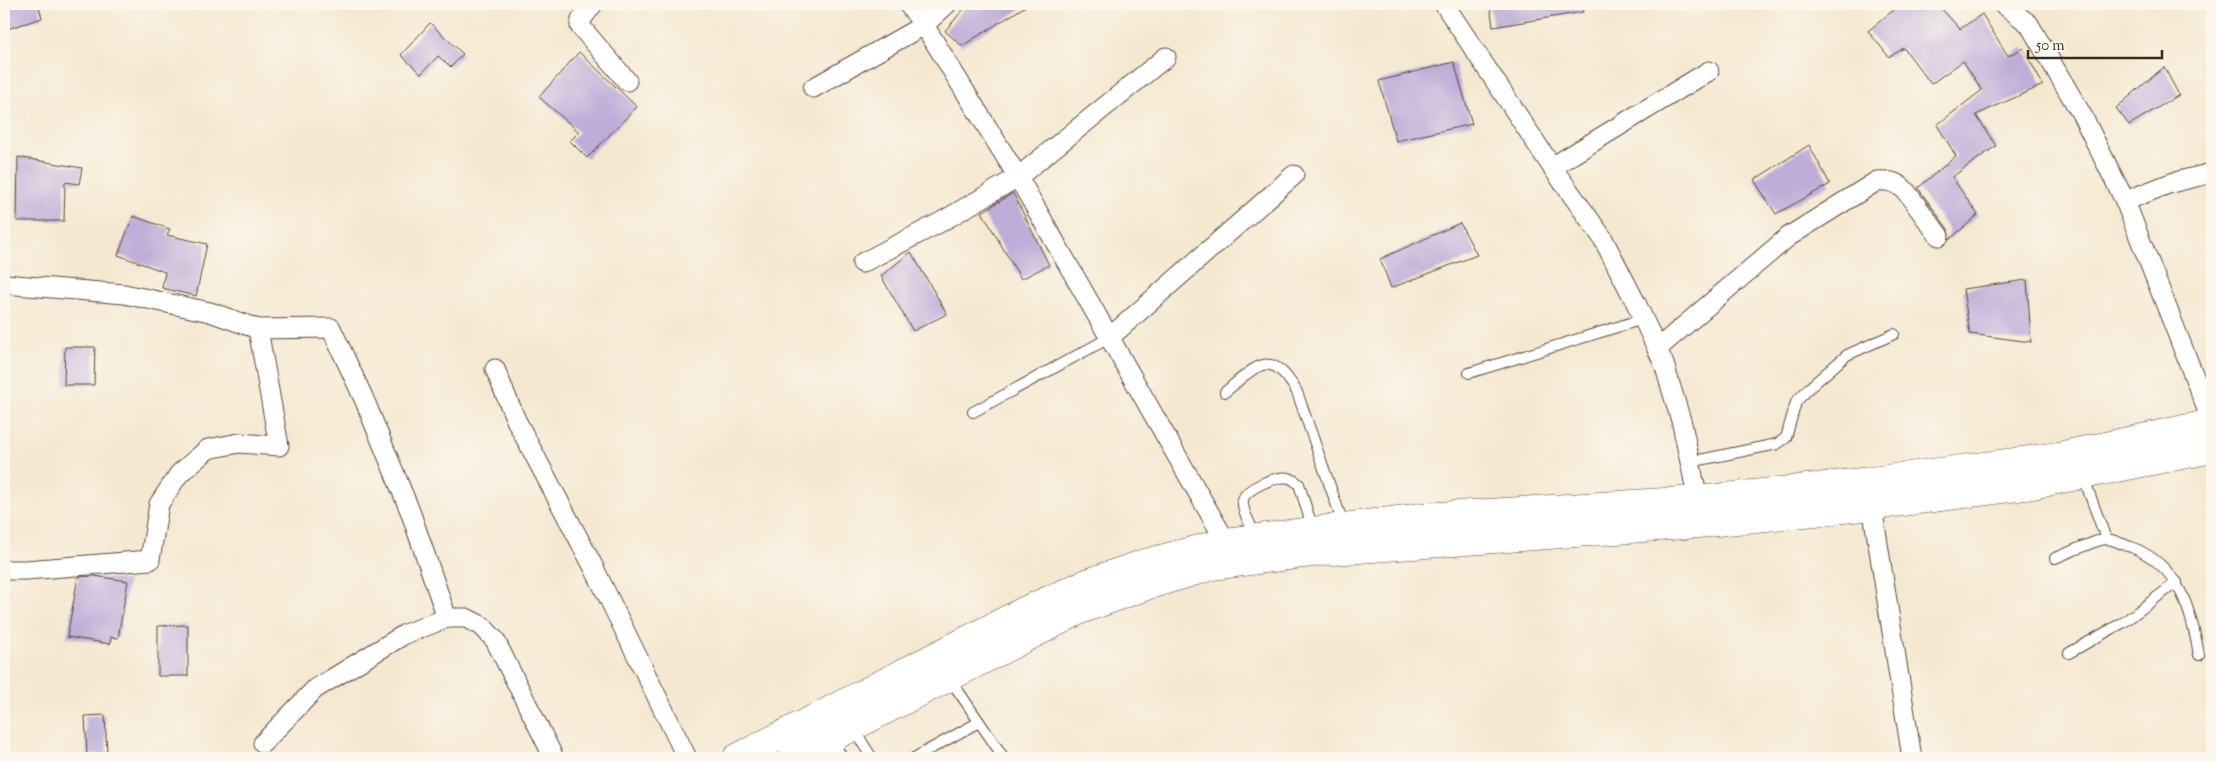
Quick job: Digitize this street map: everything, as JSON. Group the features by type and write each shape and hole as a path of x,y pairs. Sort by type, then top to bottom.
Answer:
{"main road":[{"path":"799,757 832,749 852,727 1080,610 1149,585 1212,566 1318,552 1698,512 1871,481 2050,457 2212,422"},
{"path":"737,758 1018,614 1087,583 1145,563 1226,542 1422,517 1698,512 1872,506 2032,485 2212,449"}],"street":[{"path":"593,4 581,20 580,26 627,81"},
{"path":"908,4 924,25 1018,177 1226,542"},
{"path":"813,88 924,25 947,4"},
{"path":"1444,4 1552,167 1602,237 1664,364 1682,424 1698,512"},
{"path":"2003,4 2029,24 2082,116 2125,201 2212,422"},
{"path":"862,263 941,222 1018,177 1166,57"},
{"path":"1552,167 1709,71"},
{"path":"2125,201 2171,183 2212,173"},
{"path":"1110,338 1294,175"},
{"path":"1657,349 1788,238 1877,181 1890,180 1905,190 1939,236"},
{"path":"4,284 124,294 210,312 258,329 331,328 364,399 410,511 447,618"},
{"path":"4,570 26,570 150,560 159,504 179,474 208,449 239,443 279,446 258,329"},
{"path":"495,370 516,420 593,566 687,758"},
{"path":"1872,506 1912,758"},
{"path":"263,743 315,689 405,634 447,618 466,618 482,626 495,640 554,758"}],"lane":[{"path":"1469,373 1643,319"},
{"path":"1690,462 1778,444 1786,438 1796,402 1809,388 1847,355 1894,334"},
{"path":"974,412 1110,338"},
{"path":"1225,392 1255,368 1268,364 1278,367 1284,373 1297,392 1345,527"},
{"path":"2082,475 2106,539"},
{"path":"1256,538 1242,503 1244,494 1249,489 1281,477 1290,478 1300,484 1314,531"},
{"path":"2055,558 2106,539 2143,552 2158,562 2177,582 2194,623 2199,655"},
{"path":"2069,653 2124,622 2177,582"},
{"path":"949,678 1004,758"},
{"path":"914,758 979,722"},
{"path":"852,727 872,758"}],"building":[{"path":"4,4 38,4 42,18 4,30"},
{"path":"968,4 1029,4 962,46 945,31"},
{"path":"1490,4 1582,4 1583,12 1493,27"},
{"path":"1901,4 1937,4 1960,29 1982,14 2008,56 2023,48 2043,85 1976,115 1996,146 1952,177 1978,215 1949,240 1948,229 1918,188 1956,156 1937,125 1982,90 1963,61 1931,84 1904,48 1889,57 1868,31"},
{"path":"430,23 463,54 451,67 438,56 421,74 401,55"},
{"path":"579,52 637,107 587,158 570,141 579,132 539,97"},
{"path":"1454,62 1472,124 1396,141 1379,81"},
{"path":"2164,67 2179,95 2129,125 2116,108"},
{"path":"1809,145 1830,184 1776,214 1754,180"},
{"path":"18,157 82,168 79,184 65,182 64,221 17,221"},
{"path":"1013,193 1049,265 1021,279 982,212"},
{"path":"133,216 170,229 167,235 207,244 196,296 162,288 165,272 118,255"},
{"path":"1460,223 1477,255 1391,288 1380,259"},
{"path":"911,252 947,314 913,331 881,276"},
{"path":"2027,280 2031,342 1970,334 1963,289"},
{"path":"65,347 95,347 94,385 64,385"},
{"path":"94,576 128,581 118,638 111,637 110,644 67,637 78,577"},
{"path":"188,625 188,676 158,676 158,626"},
{"path":"105,715 107,754 87,755 85,716"}]}
